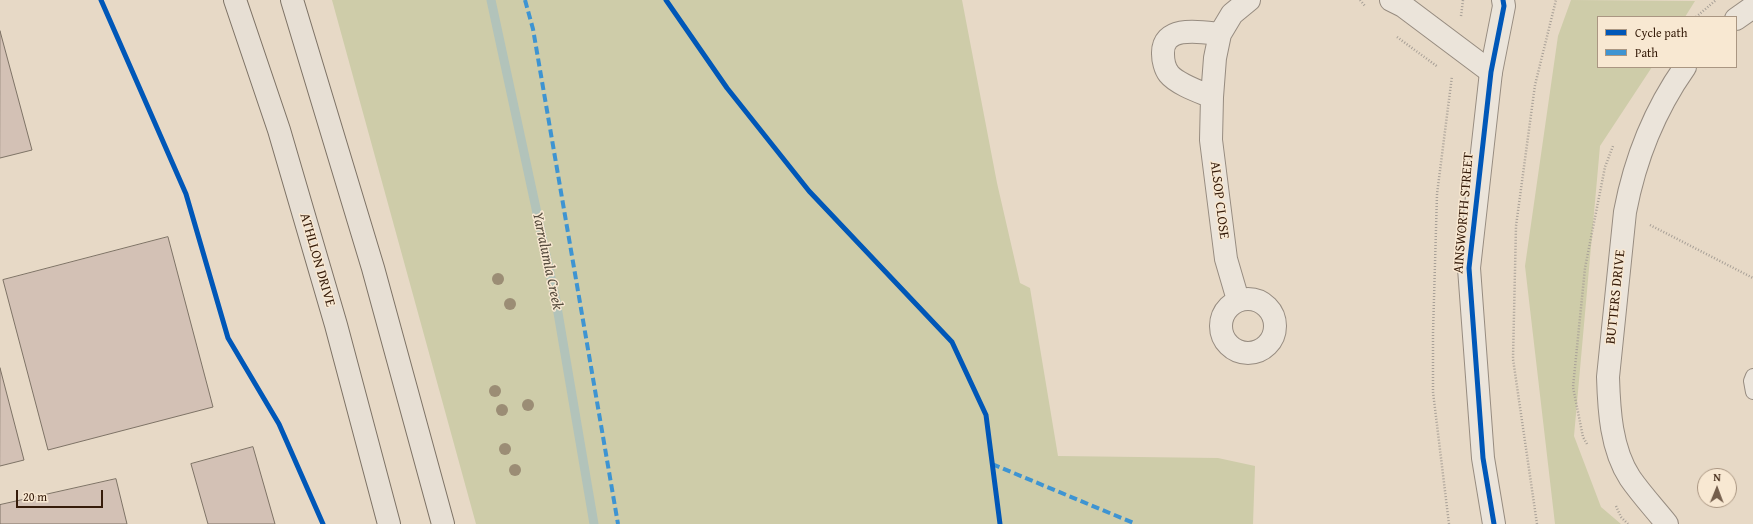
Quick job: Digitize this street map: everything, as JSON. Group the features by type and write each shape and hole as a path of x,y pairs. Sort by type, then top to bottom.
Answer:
{"main road":[{"name":"ATHLLON DRIVE","path":"235,0 279,130 336,325 389,524"},
{"path":"292,0 373,268 442,524"}],"street":[{"name":"ALSOP CLOSE","path":"1238,300 1226,259 1223,236 1211,140 1212,97 1215,58 1220,34 1232,14 1249,0"},
{"path":"1390,0 1403,6 1491,72"},
{"name":"AINSWORTH STREET","path":"1494,524 1483,458 1469,268 1491,72 1506,2"},
{"path":"1737,18 1753,7"},
{"path":"1212,97 1175,80 1168,73 1162,50 1165,41 1177,33 1188,31 1220,34"},
{"name":"BUTTERS DRIVE","path":"1667,524 1630,478 1617,449 1612,424 1608,377 1625,212 1632,180 1648,130 1673,84 1684,68"}],"lane":[{"path":"1753,376 1751,380 1753,392"}],"path":[{"path":"1537,524 1513,359 1516,226 1535,84 1556,0"},
{"path":"1697,16 1716,0"},
{"path":"1625,212 1753,278"}],"shaded area":[{"path":"332,0 962,0 997,183 1020,283 1030,288 1058,456 1218,458 1255,466 1253,524 476,524"},
{"path":"1571,0 1695,1 1686,16 1597,16 1597,68 1651,68 1600,146 1574,436 1601,507 1621,524 1555,524 1525,266 1558,36"}],"building":[{"path":"0,31 32,150 0,158"},
{"path":"168,237 213,407 48,450 3,280"},
{"path":"0,368 24,460 0,466"},
{"path":"253,447 275,524 208,524 191,464"},
{"path":"116,479 127,524 0,524 0,505"}],"waterway":[{"name":"Yarralumla Creek","path":"491,0 556,301 594,524"}],"marked path":[{"path":"525,0 533,29 618,524"},
{"path":"992,464 1136,524"}],"cycle path":[{"path":"101,0 186,194 228,338 279,424 323,524"},
{"path":"666,0 727,88 809,191 952,342 986,415 1000,524"},
{"path":"1494,524 1483,458 1469,268 1491,72 1504,6 1503,0"}]}
